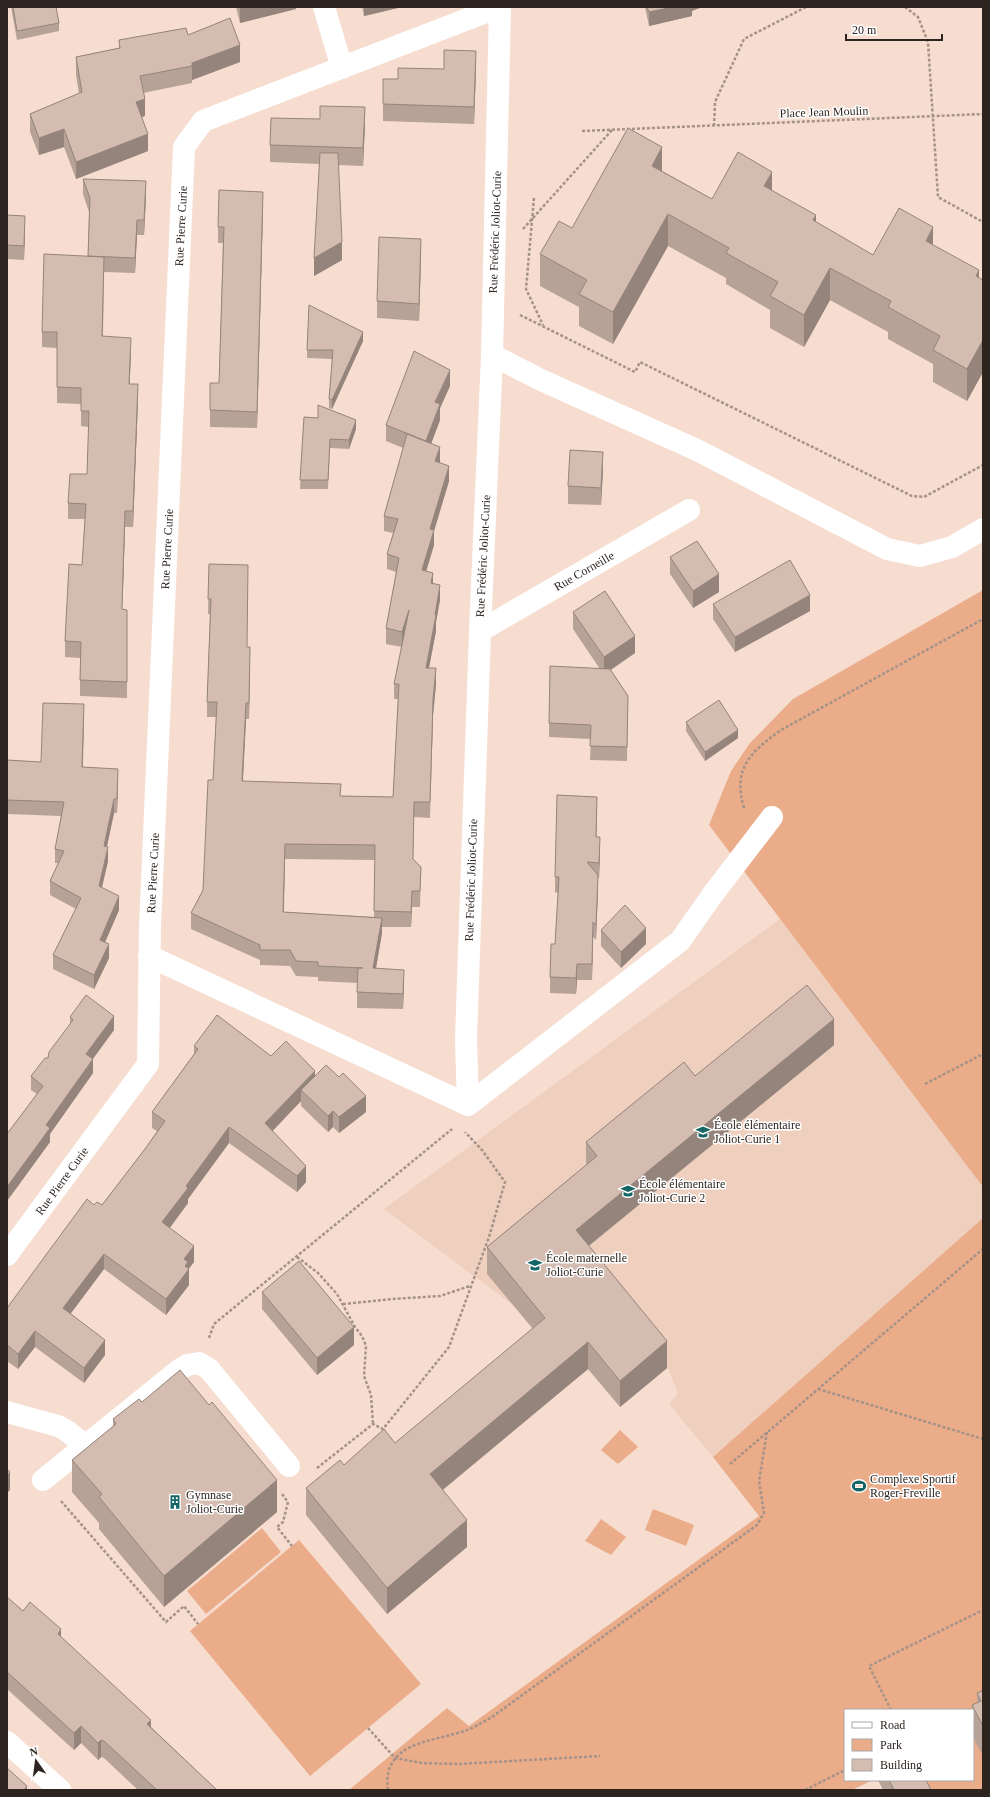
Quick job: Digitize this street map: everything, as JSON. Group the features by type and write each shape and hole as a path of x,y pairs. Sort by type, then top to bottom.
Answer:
{"street":[{"path":"324,7 342,68"},
{"name":"Rue Pierre Curie","path":"7,1255 148,1064 149,956 184,147 203,120 500,7"},
{"name":"Rue Frédéric Joliot-Curie","path":"468,1105 466,1031 480,631 492,355 500,7"},
{"path":"492,355 541,380 697,450 887,549 920,556 952,547 983,529"},
{"name":"Rue Corneille","path":"480,631 689,510"},
{"path":"149,956 468,1105 680,941 713,894 772,817"},
{"path":"43,1480 179,1370 187,1365 199,1363 209,1369 289,1466"},
{"path":"7,1412 58,1426 85,1445"},
{"path":"7,1742 60,1790"}],"path":[{"path":"714,126 715,102 744,38 806,7"},
{"path":"905,7 918,17 928,42 934,116 938,197 983,222"},
{"name":"Place Jean Moulin","path":"582,131 983,114"},
{"path":"494,260 534,218 612,129"},
{"path":"534,198 534,218 526,289 543,326"},
{"path":"493,302 635,372 640,362 912,496 924,497 983,465"},
{"path":"756,838 740,794 740,781 745,765 757,748 781,730 983,619"},
{"path":"925,1084 983,1054"},
{"path":"199,1363 214,1324 462,1121 468,1105"},
{"path":"373,1424 383,1428 449,1347 489,1237 505,1182 482,1150 458,1124"},
{"path":"730,1464 983,1250"},
{"path":"296,1257 318,1274 337,1294 366,1346 364,1376 370,1395 373,1424"},
{"path":"343,1304 440,1296 470,1286"},
{"path":"818,1389 983,1439"},
{"path":"289,1466 314,1470 373,1424"},
{"path":"388,1790 387,1782 389,1772 395,1758 402,1752 423,1742 470,1729 492,1717 757,1525 764,1512 759,1481 767,1432"},
{"path":"43,1480 166,1622 184,1606 198,1624"},
{"path":"285,1537 292,1546"},
{"path":"890,1709 869,1666 983,1610"},
{"path":"368,1728 395,1758 422,1763 458,1764 600,1756"},
{"path":"805,1790 844,1770"}],"shaded area":[{"path":"780,919 983,1187 983,1218 713,1457 669,1404 678,1393 668,1368 620,1407 559,1334 513,1305 384,1209"}],"green space":[{"path":"983,590 983,1187 709,825 731,771 750,743 793,699"},
{"name":"Complexe Sportif Roger-Freville","path":"983,1218 983,1790 918,1790 914,1781 974,1781 974,1709 844,1709 844,1781 871,1781 852,1790 349,1790 447,1708 469,1726 759,1516 713,1457"},
{"path":"620,1430 638,1447 618,1464 601,1450"},
{"path":"653,1509 694,1525 686,1546 645,1530"},
{"path":"601,1519 626,1537 611,1555 585,1541"},
{"path":"262,1528 281,1552 206,1614 187,1591"},
{"path":"299,1540 421,1684 310,1776 190,1631"}],"building":[{"path":"13,7 56,7 59,23 17,31"},
{"path":"647,7 673,7 649,12"},
{"path":"230,18 240,45 192,63 192,66 140,76 145,99 136,102 148,134 76,162 64,129 39,138 30,114 82,92 76,57 120,48 119,40 186,28 188,35"},
{"path":"444,50 476,51 474,107 383,104 383,79 398,79 398,68 444,69"},
{"path":"320,106 365,107 363,148 270,145 271,118 320,119"},
{"path":"628,128 662,147 652,166 712,199 738,152 772,172 764,186 816,215 813,220 873,255 899,208 933,227 926,241 979,270 976,276 983,280 983,340 967,369 933,350 940,336 888,307 891,301 830,268 804,315 770,296 778,282 726,253 729,248 668,214 613,312 579,294 587,280 540,254 559,221 572,228"},
{"path":"320,153 338,153 342,242 314,258"},
{"path":"83,179 146,181 144,220 137,220 135,258 88,256 90,198"},
{"path":"219,190 263,192 257,412 210,410 210,383 219,383 224,227 218,227"},
{"path":"7,215 25,216 24,246 7,245"},
{"path":"379,237 421,239 419,304 377,301"},
{"path":"44,254 104,257 102,336 131,338 129,384 138,384 133,511 125,511 122,609 127,610 127,682 80,680 81,642 65,641 69,564 82,565 86,504 68,503 70,474 87,474 89,411 81,411 81,388 57,387 57,332 42,332"},
{"path":"309,305 363,332 332,400 329,399 333,350 307,350"},
{"path":"414,351 450,370 435,402 440,404 426,441 386,425"},
{"path":"318,405 356,420 349,440 330,439 328,480 300,480 304,417 318,418"},
{"path":"407,434 440,447 435,461 449,466 430,529 434,530 422,570 433,573 431,583 440,585 426,668 436,668 433,700 430,802 414,802 413,859 421,867 420,891 412,891 411,912 374,911 375,845 285,844 283,912 382,918 373,968 404,970 403,994 357,992 358,968 363,968 318,966 318,962 296,961 290,950 260,950 260,945 191,913 203,890 208,780 213,780 217,702 207,702 211,599 208,599 209,564 248,565 247,647 250,647 249,703 246,703 242,781 341,784 340,796 393,797 399,684 394,684 409,610 402,632 386,628 399,558 387,554 398,519 384,516"},
{"path":"570,450 603,452 601,488 568,486"},
{"path":"697,541 719,574 693,591 670,557"},
{"path":"790,560 810,595 735,637 713,604"},
{"path":"605,591 635,636 604,657 573,612"},
{"path":"550,666 610,669 628,696 627,747 590,746 591,725 549,723"},
{"path":"719,700 738,730 705,752 686,722"},
{"path":"43,703 84,704 82,767 118,769 117,799 114,799 104,846 108,847 99,886 119,896 100,940 109,944 94,975 53,955 81,898 50,881 64,851 55,849 64,802 7,800 7,760 41,762"},
{"path":"557,795 597,797 596,837 600,837 599,863 587,862 598,875 596,925 593,922 592,964 577,964 576,978 550,977 551,944 555,944 559,877 555,877"},
{"path":"625,905 646,928 621,952 601,930"},
{"path":"807,985 834,1019 576,1230 667,1341 620,1381 588,1342 430,1474 467,1520 387,1588 306,1488 340,1460 344,1465 384,1429 395,1443 545,1318 487,1247 597,1156 586,1142 684,1062 695,1076"},
{"path":"86,995 114,1016 86,1054 93,1059 46,1125 50,1128 7,1187 7,1134 43,1086 31,1076 45,1058 48,1058 49,1052 73,1020 70,1017"},
{"path":"217,1015 271,1056 286,1041 315,1071 265,1123 306,1166 297,1176 229,1127 186,1186 188,1188 162,1222 194,1246 184,1259 188,1262 185,1266 189,1269 166,1299 104,1254 63,1308 105,1340 84,1368 35,1331 18,1354 7,1345 7,1308 87,1199 94,1205 97,1202 102,1205 145,1149 165,1121 152,1112 198,1049 194,1046"},
{"path":"326,1065 339,1077 343,1073 366,1096 339,1117 333,1111 328,1116 301,1090"},
{"path":"299,1261 354,1327 317,1358 262,1292"},
{"name":"Gymnase Joliot-Curie","path":"180,1370 209,1405 212,1402 277,1480 164,1576 99,1497 102,1494 72,1460 116,1424 113,1419 139,1399 142,1402"},
{"path":"7,1469 10,1472 7,1476"},
{"path":"7,1597 23,1611 30,1602 61,1629 58,1634 151,1720 147,1724 217,1790 157,1790 104,1741 101,1740 98,1743 81,1726 74,1733 7,1672"},
{"path":"983,1686 983,1726 972,1705 981,1701 977,1693 982,1691"},
{"path":"7,1768 27,1786 24,1790 7,1790"},
{"path":"890,1781 926,1781 931,1790 894,1790"}],"place":[{"name":"École élémentaire Joliot-Curie 1","path":"703,1132"},
{"name":"École élémentaire Joliot-Curie 2","path":"628,1191"},
{"name":"École maternelle Joliot-Curie","path":"535,1265"},
{"name":"Complexe Sportif Roger-Freville","path":"859,1486"},
{"name":"Gymnase Joliot-Curie","path":"175,1502"}]}
